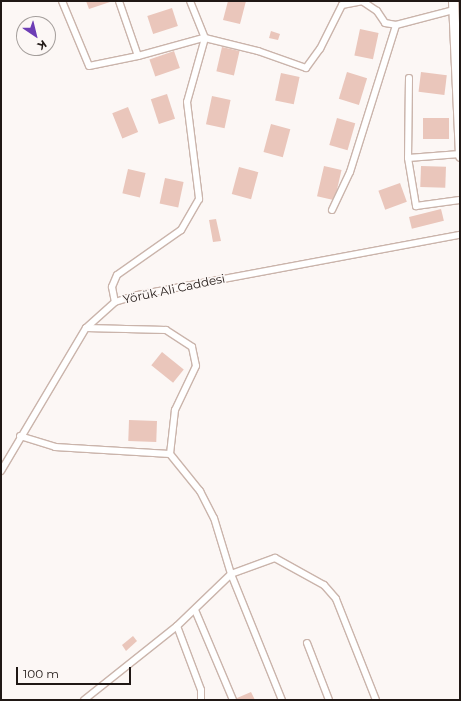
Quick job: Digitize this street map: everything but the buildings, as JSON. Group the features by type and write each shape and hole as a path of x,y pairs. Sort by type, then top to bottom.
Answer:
{"street":[{"path":"62,1 89,66 138,56 204,38 258,51 306,68 320,49 342,5 362,1 377,11 385,23 396,25 453,5 460,155 408,158"},
{"path":"119,1 138,56"},
{"path":"190,1 204,38"},
{"path":"332,210 350,172 396,25"},
{"name":"Yörük Ali Caddesi","path":"204,38 187,102 188,129 200,188 195,210 168,241 117,275 112,287 115,302 138,294 460,234"},
{"path":"409,78 408,158 416,206 460,200"},
{"path":"1,471 20,436 86,328 115,302"},
{"path":"86,328 166,330 190,344 196,366 176,410 170,454 207,503 232,574 282,700"},
{"path":"20,436 55,447 170,454"},
{"path":"84,700 177,626 232,574 274,558 324,585 340,604 376,700"},
{"path":"195,610 233,700"},
{"path":"177,626 201,690 202,700"},
{"path":"307,643 329,700"}]}
